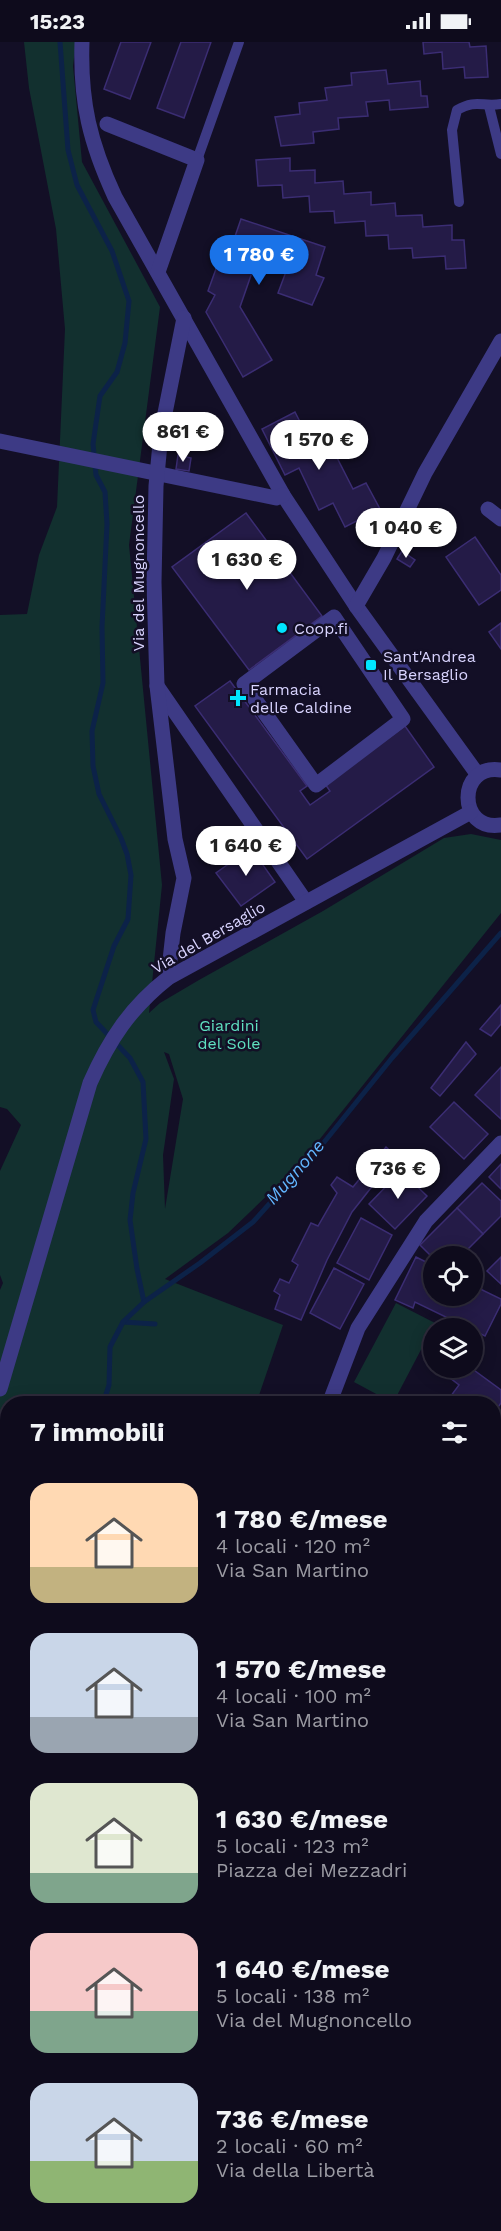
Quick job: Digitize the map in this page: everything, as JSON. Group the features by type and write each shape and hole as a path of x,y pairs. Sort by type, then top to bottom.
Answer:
{"street":[{"path":"82,42 84,98 88,126 112,190 283,495 356,606 478,775"},
{"path":"107,124 197,160 158,272"},
{"name":"Via del Mugnoncello","path":"168,978 173,933 184,878 175,839 157,686 154,582 157,475 161,433 184,318"},
{"path":"356,606 384,558 425,473 501,341"},
{"path":"0,441 276,498 283,495"},
{"path":"488,509 501,519"},
{"path":"334,617 404,719 316,785 244,684 334,617"},
{"path":"157,686 306,902"},
{"path":"501,770 487,770 478,775 472,782 467,795 471,812 479,820 488,824 501,825"},
{"name":"Via del Bersaglio","path":"0,1389 90,1083 106,1047 148,993 168,978 471,812"},
{"path":"331,1396 358,1328 426,1221 501,1143"}],"lane":[{"path":"197,160 239,42"},
{"path":"459,202 452,130 457,110 468,104 482,102 489,106 501,104"},
{"path":"489,106 501,154"}],"green space":[{"name":"Giardini del Sole","path":"24,42 76,42 73,66 82,162 160,307 129,545 162,885 149,1013 160,1003 323,911 444,838 471,834 501,840 501,913 299,1165 228,1233 165,1279 283,1325 259,1396 0,1396 0,1290 3,1283 0,1275 0,1171 21,1125 7,1109 0,1107 0,615 27,614 39,555 57,507 65,329 56,229 29,88","holes":["164,1052 169,1054 183,1099 165,1209 163,1155 174,1079"]},
{"path":"396,1303 425,1318 423,1318 423,1346 397,1396 380,1396 354,1382"}],"building":[{"path":"121,42 151,42 130,99 104,89"},
{"path":"181,42 211,42 184,118 157,108"},
{"path":"423,42 469,42 470,47 486,46 488,77 465,78 464,67 443,69 442,52 424,54"},
{"path":"386,70 388,84 420,81 421,96 427,96 428,107 390,110 389,100 366,102 368,116 338,118 339,129 313,132 314,143 281,146 275,117 300,114 299,103 327,100 325,88 352,85 351,73"},
{"path":"290,158 290,171 315,170 315,183 343,181 344,194 371,192 371,205 395,203 396,216 422,215 423,227 452,225 452,240 464,240 466,268 446,269 445,256 413,258 412,248 389,249 388,235 366,236 365,221 335,223 334,211 310,212 309,196 283,198 282,185 258,186 256,160"},
{"path":"241,219 325,247 316,275 324,278 312,305 278,293 287,269 257,258 240,307 272,360 243,377 206,312 215,295 208,291 225,244 231,248"},
{"path":"295,412 316,453 331,446 353,489 366,483 380,509 345,527 333,503 319,510 299,468 285,475 262,429"},
{"path":"178,455 191,458 189,471 176,469"},
{"path":"246,513 322,616 249,670 172,567"},
{"path":"409,518 417,522 413,532 404,528"},
{"path":"475,537 501,575 501,590 479,605 446,557"},
{"path":"402,551 415,560 410,567 397,559"},
{"path":"501,623 501,649 489,632"},
{"path":"230,681 307,786 300,791 310,805 330,791 325,784 405,726 434,767 307,859 195,706"},
{"path":"251,848 275,882 241,906 216,873"},
{"path":"501,1005 501,1024 491,1036 480,1029"},
{"path":"466,1042 476,1054 440,1096 431,1088"},
{"path":"501,1067 501,1119 475,1095"},
{"path":"454,1102 488,1134 464,1159 430,1127"},
{"path":"386,1147 396,1156 352,1212 327,1260 301,1320 275,1309 280,1295 274,1291 280,1279 289,1283 298,1265 292,1261 311,1223 318,1226 337,1193 331,1185 337,1177 353,1187"},
{"path":"501,1164 501,1189 489,1177"},
{"path":"401,1171 427,1196 395,1229 369,1204"},
{"path":"482,1183 501,1201 501,1216 483,1234 457,1208"},
{"path":"457,1208 483,1234 471,1246 423,1246 423,1248 420,1245"},
{"path":"361,1218 392,1235 369,1280 337,1263"},
{"path":"416,1257 423,1260 423,1306 415,1302 413,1308 395,1300"},
{"path":"501,1257 501,1284 487,1271"},
{"path":"334,1268 364,1284 340,1329 310,1313"},
{"path":"483,1290 501,1299 501,1304 485,1336 483,1335 483,1318 448,1318 423,1306 483,1306"},
{"path":"483,1377 501,1390 501,1396 451,1396 459,1385 450,1378"}],"waterway":[{"path":"60,42 68,150 77,185 112,251 129,301 125,343 117,372 100,396 93,444 96,475 105,492 107,524 102,627 103,683 92,731 93,766 99,794 121,838 131,875 128,919 114,946 93,1010 96,1022 130,1058 143,1082 146,1139 133,1193 130,1220 144,1302"},
{"name":"Mugnone","path":"106,1396 109,1385 110,1347 123,1322 144,1302 253,1222 321,1146 392,1058 501,933"},
{"path":"123,1322 155,1324"}],"place":[{"name":"Coop.fi","path":"282,628"},
{"name":"Sant'Andrea Il Bersaglio","path":"371,665"},
{"name":"Farmacia delle Caldine","path":"238,698"}]}
